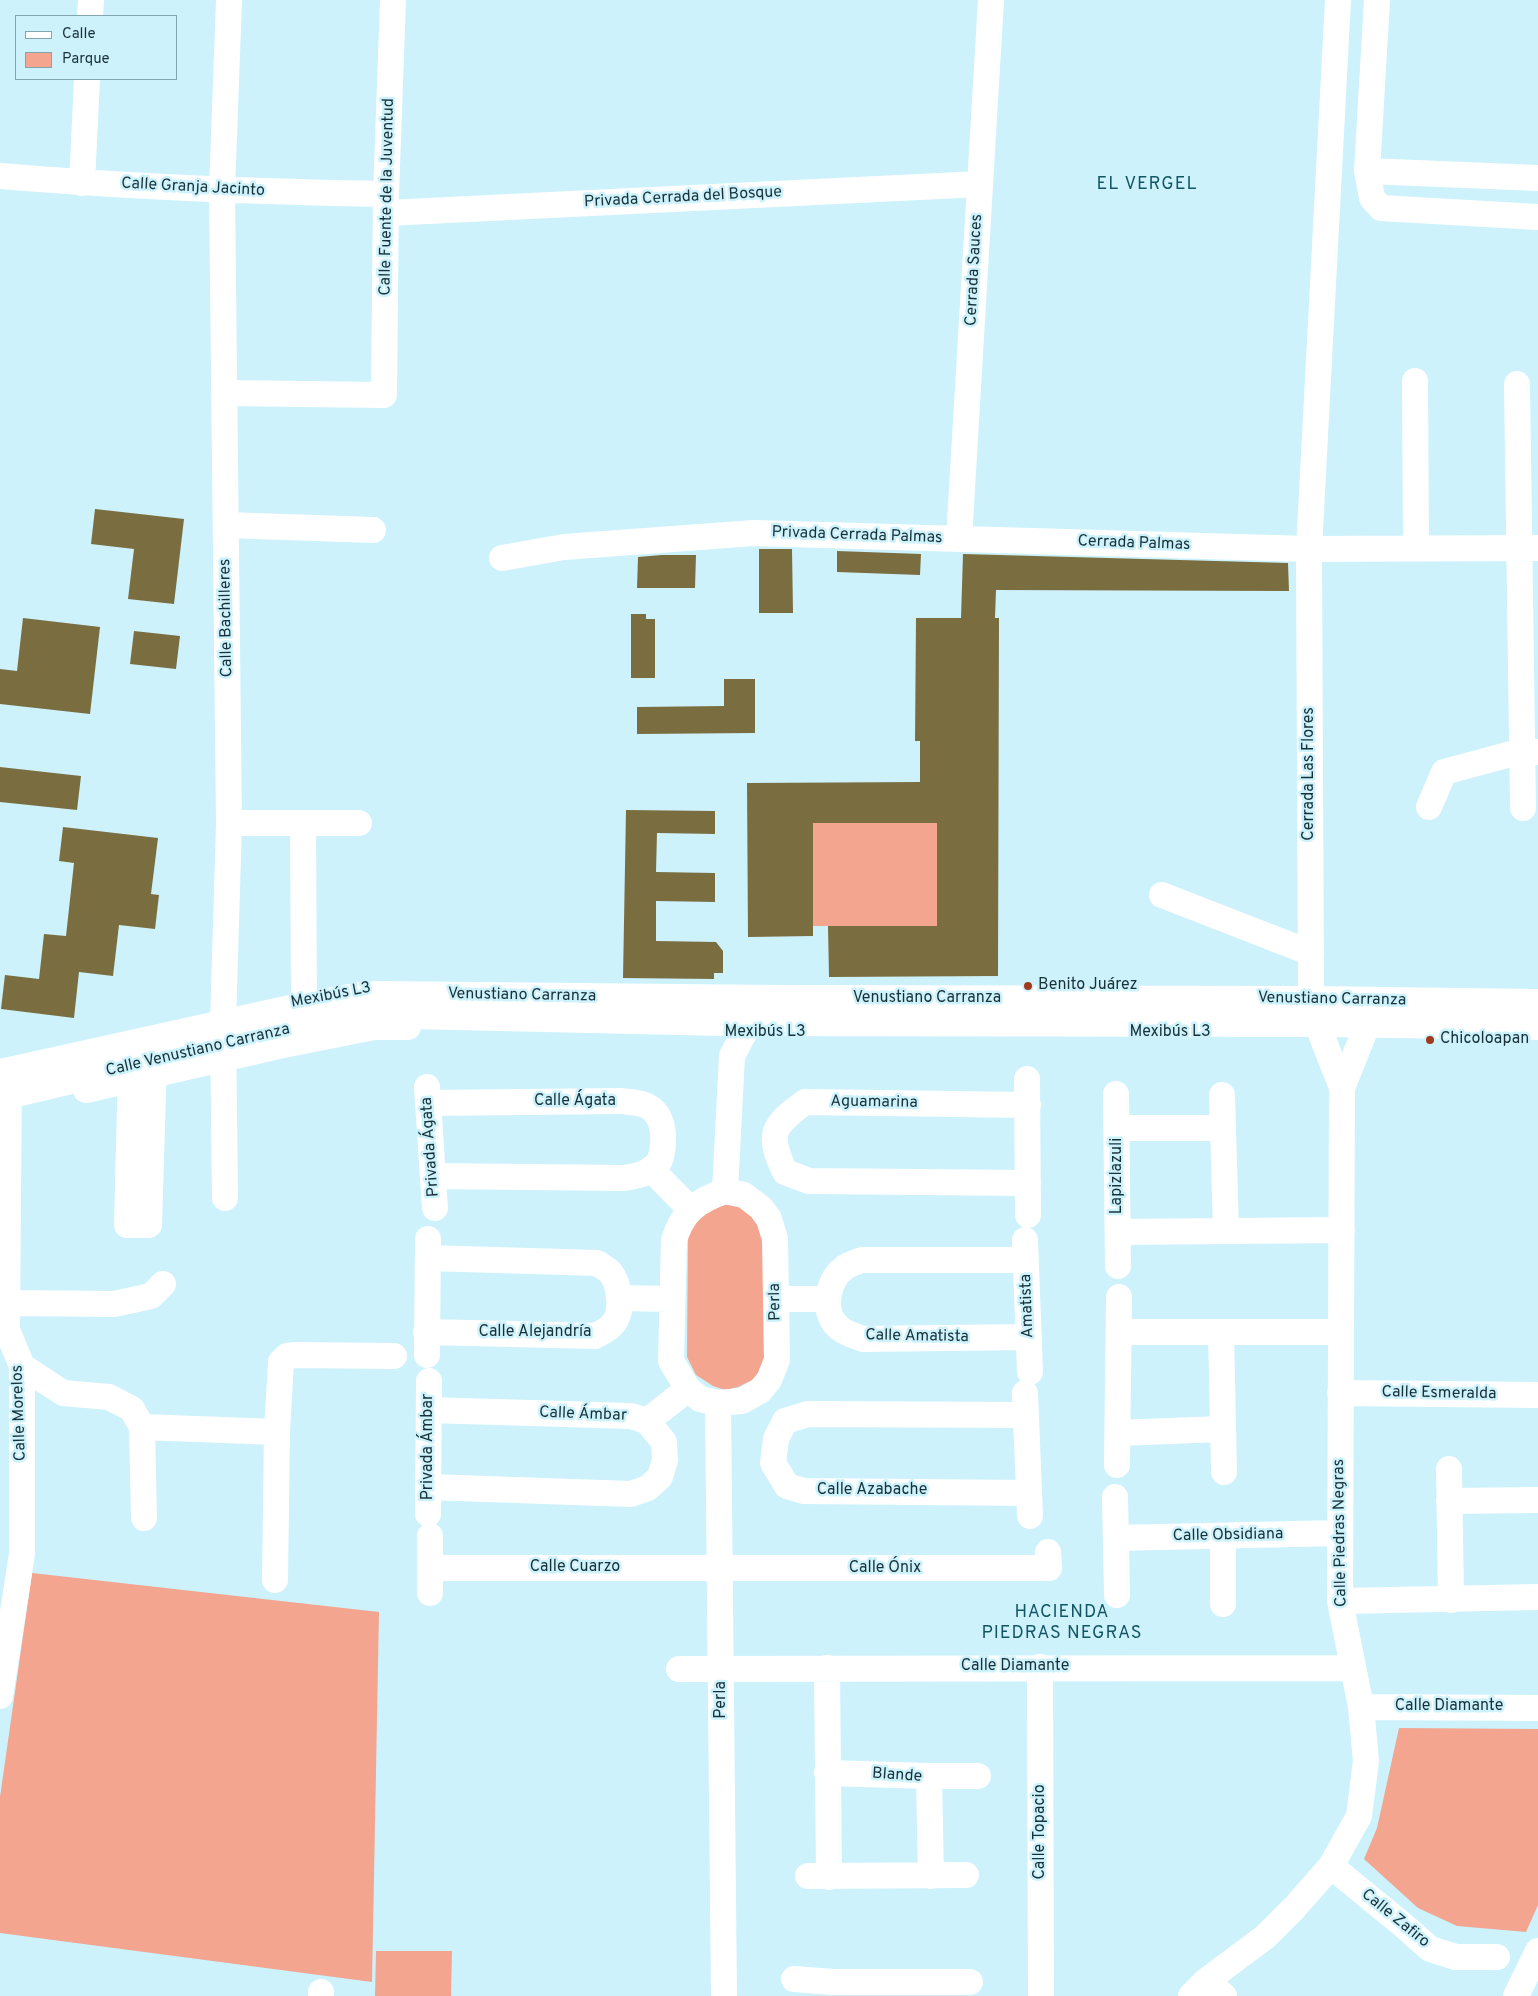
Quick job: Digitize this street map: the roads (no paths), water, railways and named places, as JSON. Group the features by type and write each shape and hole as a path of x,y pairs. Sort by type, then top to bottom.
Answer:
{"main road":[{"name":"Calle Venustiano Carranza","path":"4,1088 142,1071 304,1004 361,996 390,1001"},
{"name":"Calle Venustiano Carranza","path":"4,1088 224,1036 365,1014 390,1001"},
{"name":"Venustiano Carranza","path":"390,1001 731,1018 1316,1012 1368,1019 1538,1026"},
{"name":"Venustiano Carranza","path":"1368,1019 1538,1003"}],"street":[{"path":"90,15 91,0"},
{"name":"Calle Bachilleres","path":"225,1198 224,1036 229,823 222,191 229,0"},
{"name":"Calle Fuente de la Juventud","path":"224,394 384,395 393,0"},
{"name":"Cerrada Sauces","path":"959,539 990,0"},
{"name":"Cerrada Las Flores","path":"1316,1012 1311,952 1309,549 1338,0"},
{"path":"1377,0 1368,171 1372,198 1381,208 1538,217"},
{"path":"82,183 87,80"},
{"path":"1368,171 1538,178"},
{"name":"Calle Granja Jacinto","path":"0,176 387,204"},
{"name":"Privada Cerrada del Bosque","path":"387,204 980,184"},
{"path":"1415,381 1416,549"},
{"path":"1517,384 1529,548 1530,751 1523,808"},
{"path":"226,526 373,530"},
{"name":"Privada Cerrada Palmas","path":"502,558 564,547 754,533 959,539"},
{"name":"Cerrada Palmas","path":"959,539 1309,549 1529,548"},
{"path":"1429,807 1444,772 1530,751"},
{"path":"303,822 304,1004"},
{"path":"229,823 359,823"},
{"path":"1162,895 1311,952"},
{"name":"Mexibús L3","path":"304,1004 367,987 771,991 1316,1012 1538,995"},
{"name":"Calle Piedras Negras","path":"1207,1991 1295,1907 1330,1866 1359,1816 1366,1761 1361,1706 1340,1601 1342,1088 1316,1012"},
{"path":"731,1018 732,1056 725,1191 705,1198 690,1210 679,1223 674,1240 671,1361 688,1389 700,1399 718,1403 742,1401 760,1391 785,1421 808,1414 1027,1394"},
{"name":"Mexibús L3","path":"224,1036 374,1027 731,1018"},
{"path":"1368,1019 1538,1035"},
{"name":"Calle Piedras Negras","path":"1342,1088 1368,1019"},
{"path":"141,1111 142,1071"},
{"path":"1027,1079 1028,1215"},
{"name":"Calle Morelos","path":"0,1696 6,1624 22,1554 22,1366 7,1330 4,1088"},
{"path":"1116,1094 1118,1128"},
{"name":"Calle Ágata","path":"428,1095 621,1101 644,1104 656,1114 663,1128 664,1142 660,1161 651,1170"},
{"name":"Privada Ágata","path":"428,1095 435,1208"},
{"path":"1222,1095 1226,1230"},
{"name":"Aguamarina","path":"785,1172 774,1143 779,1123 805,1102 1028,1105"},
{"name":"Lapizlazuli","path":"1222,1128 1118,1128 1118,1232 1342,1230"},
{"path":"433,1176 624,1178 640,1176 651,1170 690,1210"},
{"path":"761,1208 785,1172 810,1181 1028,1183"},
{"name":"Perla","path":"725,1191 744,1195 761,1208 769,1219 775,1239 777,1360 769,1380 760,1391"},
{"path":"1118,1232 1118,1266"},
{"name":"Calle Alejandría","path":"428,1249 596,1263 609,1271 616,1281 619,1298 619,1313 612,1325 595,1336 426,1344 428,1249"},
{"name":"Amatista","path":"827,1298 834,1281 844,1268 862,1260 1026,1250 1030,1337 1027,1394 1029,1504"},
{"path":"7,1303 114,1304 151,1296 163,1284"},
{"path":"1117,1464 1119,1297"},
{"path":"619,1298 672,1299"},
{"path":"777,1299 827,1298"},
{"name":"Calle Amatista","path":"827,1298 833,1321 845,1332 863,1339 1030,1337"},
{"path":"1119,1332 1340,1332"},
{"path":"1221,1332 1224,1472"},
{"path":"275,1580 277,1432 281,1362 287,1356 295,1354 394,1356"},
{"path":"22,1366 63,1393 109,1396 132,1409 142,1426 144,1518"},
{"name":"Privada Ámbar","path":"429,1381 428,1487 430,1580"},
{"path":"647,1421 688,1389"},
{"name":"Calle Esmeralda","path":"1340,1393 1538,1395"},
{"name":"Perla","path":"718,1403 724,1996"},
{"name":"Calle Ámbar","path":"428,1487 631,1494 648,1488 660,1477 665,1460 664,1442 647,1421 631,1416 429,1410"},
{"name":"Calle Azabache","path":"785,1421 776,1439 773,1463 787,1486 804,1491 1029,1504"},
{"path":"142,1426 277,1432"},
{"path":"1118,1433 1222,1430"},
{"path":"1449,1469 1451,1600"},
{"path":"1115,1497 1117,1595"},
{"path":"1449,1501 1538,1500"},
{"name":"Calle Obsidiana","path":"1116,1538 1340,1533"},
{"path":"1223,1536 1223,1604"},
{"name":"Calle Ónix","path":"720,1569 1049,1560"},
{"name":"Calle Cuarzo","path":"430,1580 720,1569"},
{"path":"1340,1601 1538,1597"},
{"name":"Calle Topacio","path":"1040,1667 1041,1996"},
{"name":"Calle Diamante","path":"679,1668 1352,1668"},
{"path":"827,1668 827,1773 819,1877 966,1876"},
{"name":"Calle Diamante","path":"1361,1706 1538,1708"},
{"name":"Blande","path":"827,1773 928,1776 931,1876"},
{"path":"928,1776 978,1776"},
{"name":"Calle Zafiro","path":"1330,1866 1430,1949 1456,1957 1497,1957"},
{"path":"1522,1988 1538,1950"},
{"path":"794,1979 833,1989 932,1989 970,1982"}],"place":[{"name":"Benito Juárez","path":"1028,986"},
{"name":"Chicoloapan","path":"1430,1040"}],"district":[{"name":"EL VERGEL","path":"1147,185"},
{"name":"HACIENDA PIEDRAS NEGRAS","path":"1062,1624"}]}
